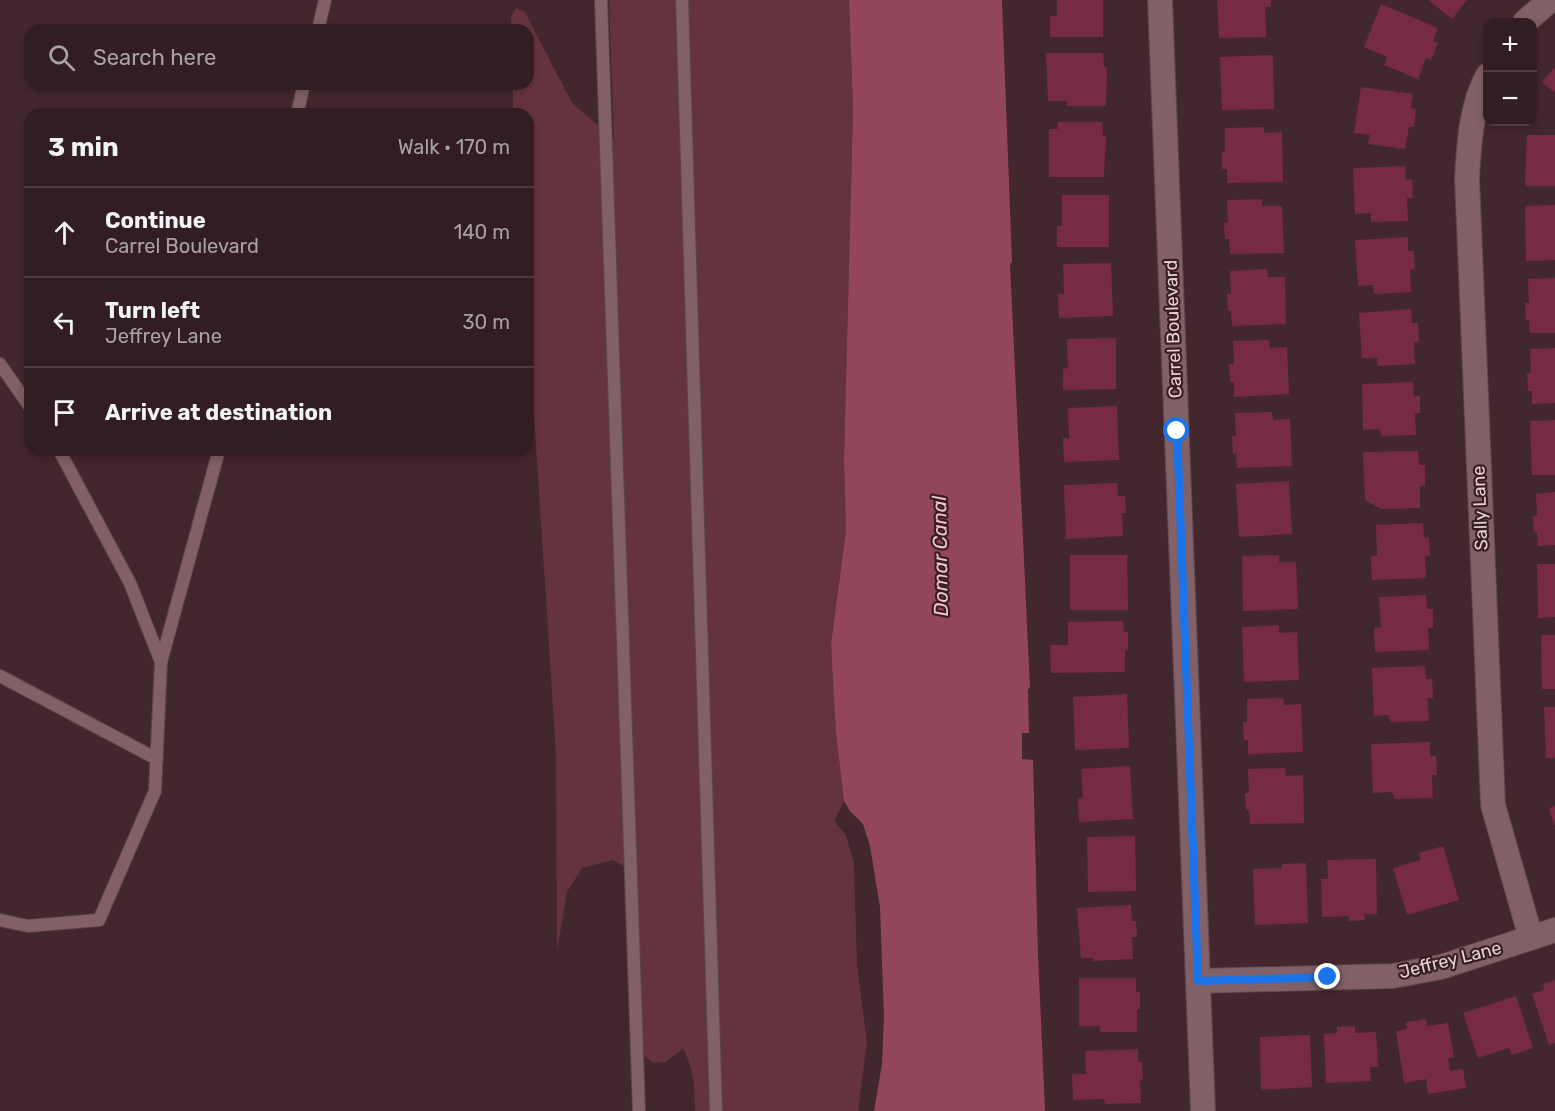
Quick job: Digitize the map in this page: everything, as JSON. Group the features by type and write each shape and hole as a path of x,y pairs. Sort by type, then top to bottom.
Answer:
{"street":[{"name":"Carrel Boulevard","path":"1160,0 1203,1111"},
{"path":"1530,18 1550,0"},
{"name":"Sally Lane","path":"1483,83 1470,135 1467,178 1492,793 1493,805 1531,938"},
{"name":"Jeffrey Lane","path":"1198,981 1393,976 1441,966 1555,930"}],"lane":[{"path":"319,24 325,0"},
{"path":"601,0 639,1111"},
{"path":"682,0 716,1111"},
{"path":"298,108 303,90"},
{"path":"0,364 24,398"},
{"path":"62,456 130,583 161,662"},
{"path":"0,920 28,926 99,920 155,791 161,662 217,456"},
{"path":"0,676 157,759"}],"shaded area":[{"path":"609,0 849,0 853,110 844,460 846,530 831,644 844,801 834,821 846,835 854,864 857,966 867,1042 858,1111 695,1111 693,1079 690,1064 683,1049 665,1062 653,1063 642,1054 639,923 625,867 613,860 582,868 567,892 557,951 556,753 534,414 534,108 513,108 513,90 534,90 534,29 572,103 614,139"},
{"path":"516,8 525,12 531,24 512,24 511,17"}],"water":[{"name":"Domar Canal","path":"849,0 1002,0 1012,262 1010,264 1030,688 1028,689 1029,733 1022,733 1022,759 1033,760 1045,1111 874,1111 882,1064 884,1017 880,907 870,846 863,824 844,801 836,731 831,644 846,530 844,460 853,110"}],"building":[{"path":"1057,0 1103,0 1103,37 1050,37 1050,16 1057,16"},
{"path":"1217,0 1271,0 1271,7 1265,7 1266,37 1219,38"},
{"path":"1428,0 1467,0 1452,19"},
{"path":"1381,4 1438,28 1433,41 1438,43 1431,60 1426,58 1418,79 1384,65 1387,57 1364,47"},
{"path":"1046,53 1103,53 1104,67 1107,67 1106,106 1067,106 1067,101 1048,101"},
{"path":"1273,55 1274,109 1222,110 1220,57"},
{"path":"1555,67 1555,93 1542,82"},
{"path":"1361,87 1413,94 1411,108 1416,109 1414,127 1409,127 1405,149 1368,144 1370,135 1354,133"},
{"path":"1058,122 1102,122 1103,136 1106,136 1104,177 1049,177 1049,129 1058,129"},
{"path":"1264,127 1264,133 1282,132 1283,182 1227,183 1227,169 1222,169 1225,128"},
{"path":"1527,135 1555,135 1555,186 1525,186"},
{"path":"1405,166 1406,180 1412,179 1413,198 1407,198 1408,221 1371,222 1371,213 1355,214 1353,168"},
{"path":"1062,195 1109,195 1109,247 1057,247 1057,226 1062,226"},
{"path":"1262,199 1262,206 1282,206 1284,253 1230,254 1229,239 1225,239 1224,223 1228,222 1227,200"},
{"path":"1555,205 1555,260 1526,261 1525,206"},
{"path":"1408,237 1408,251 1414,251 1415,269 1410,270 1411,292 1374,294 1373,285 1358,286 1355,240"},
{"path":"1111,263 1113,316 1059,318 1058,294 1064,294 1063,264"},
{"path":"1267,269 1268,277 1285,277 1286,324 1232,326 1227,294 1231,294 1230,271"},
{"path":"1555,278 1555,333 1530,333 1529,320 1526,320 1525,303 1529,303 1528,279"},
{"path":"1411,309 1412,323 1418,323 1419,342 1414,342 1415,364 1378,366 1377,358 1362,358 1359,313"},
{"path":"1116,338 1116,389 1063,390 1063,369 1068,368 1067,339"},
{"path":"1269,340 1270,348 1287,347 1289,394 1234,397 1234,382 1230,382 1229,364 1234,364 1233,341"},
{"path":"1555,348 1555,403 1532,404 1532,391 1528,391 1527,373 1531,373 1530,349"},
{"path":"1413,382 1414,396 1420,396 1420,413 1415,413 1416,435 1382,436 1379,429 1363,430 1362,384"},
{"path":"1117,406 1119,460 1064,462 1063,438 1069,438 1068,408"},
{"path":"1272,412 1273,420 1290,419 1292,466 1237,468 1232,436 1236,436 1235,413"},
{"path":"1555,420 1555,475 1532,475 1530,421"},
{"path":"1418,451 1419,465 1425,465 1425,486 1420,486 1420,508 1381,509 1365,500 1363,452"},
{"path":"1289,481 1292,534 1239,537 1236,484"},
{"path":"1117,483 1118,496 1125,496 1126,513 1122,513 1123,536 1066,539 1064,485"},
{"path":"1555,492 1555,545 1538,546 1533,516 1537,515 1536,494"},
{"path":"1423,523 1424,538 1429,537 1430,556 1425,556 1426,578 1372,580 1371,556 1377,556 1376,525"},
{"path":"1070,555 1127,555 1128,610 1070,610"},
{"path":"1279,555 1279,562 1296,562 1298,609 1243,611 1242,556"},
{"path":"1537,564 1555,564 1555,617 1538,618"},
{"path":"1426,595 1427,609 1433,609 1433,628 1428,628 1429,650 1375,652 1374,628 1381,627 1379,597"},
{"path":"1123,621 1124,632 1128,632 1125,672 1051,673 1050,645 1068,645 1068,622"},
{"path":"1279,625 1279,633 1297,632 1299,680 1244,682 1242,627"},
{"path":"1541,635 1555,635 1555,689 1542,689"},
{"path":"1425,666 1426,679 1432,679 1433,698 1427,698 1429,721 1391,722 1388,715 1374,716 1372,668"},
{"path":"1127,694 1129,748 1075,750 1073,697"},
{"path":"1283,698 1284,705 1301,704 1303,752 1248,754 1248,740 1244,740 1243,722 1247,722 1247,699"},
{"path":"1544,707 1555,707 1555,758 1546,758"},
{"path":"1430,742 1430,756 1436,756 1437,775 1432,775 1433,798 1395,799 1392,792 1373,793 1371,744"},
{"path":"1130,766 1133,819 1079,822 1078,798 1083,798 1081,769"},
{"path":"1285,768 1286,776 1303,775 1304,823 1250,824 1245,793 1249,793 1248,769"},
{"path":"1555,806 1555,825 1554,825 1549,808"},
{"path":"1135,836 1136,891 1088,892 1087,837"},
{"path":"1443,846 1459,900 1407,915 1393,868 1421,860 1419,853"},
{"path":"1376,859 1377,914 1364,914 1365,920 1349,921 1349,916 1322,917 1321,879 1328,879 1327,860"},
{"path":"1306,863 1308,923 1255,925 1253,869 1282,868 1282,864"},
{"path":"1131,905 1132,921 1136,921 1137,937 1132,937 1133,959 1093,961 1093,958 1081,958 1077,908"},
{"path":"1079,978 1136,978 1136,992 1140,992 1137,1032 1100,1032 1100,1026 1079,1026"},
{"path":"1555,980 1555,1043 1549,1045 1532,994 1544,990 1543,984"},
{"path":"1516,996 1533,1048 1512,1055 1509,1048 1478,1058 1463,1013"},
{"path":"1426,1019 1427,1026 1448,1023 1454,1057 1448,1058 1450,1071 1463,1069 1466,1088 1428,1094 1426,1079 1404,1083 1396,1031 1407,1029 1406,1022"},
{"path":"1355,1026 1355,1033 1376,1032 1378,1067 1370,1067 1371,1081 1326,1083 1324,1034 1337,1033 1337,1027"},
{"path":"1310,1035 1312,1087 1261,1090 1260,1037"},
{"path":"1138,1049 1138,1062 1142,1062 1143,1079 1140,1080 1141,1103 1105,1104 1104,1099 1073,1100 1072,1074 1086,1074 1085,1051"}],"route":[{"path":"1177,431 1198,981 1328,977"}]}
